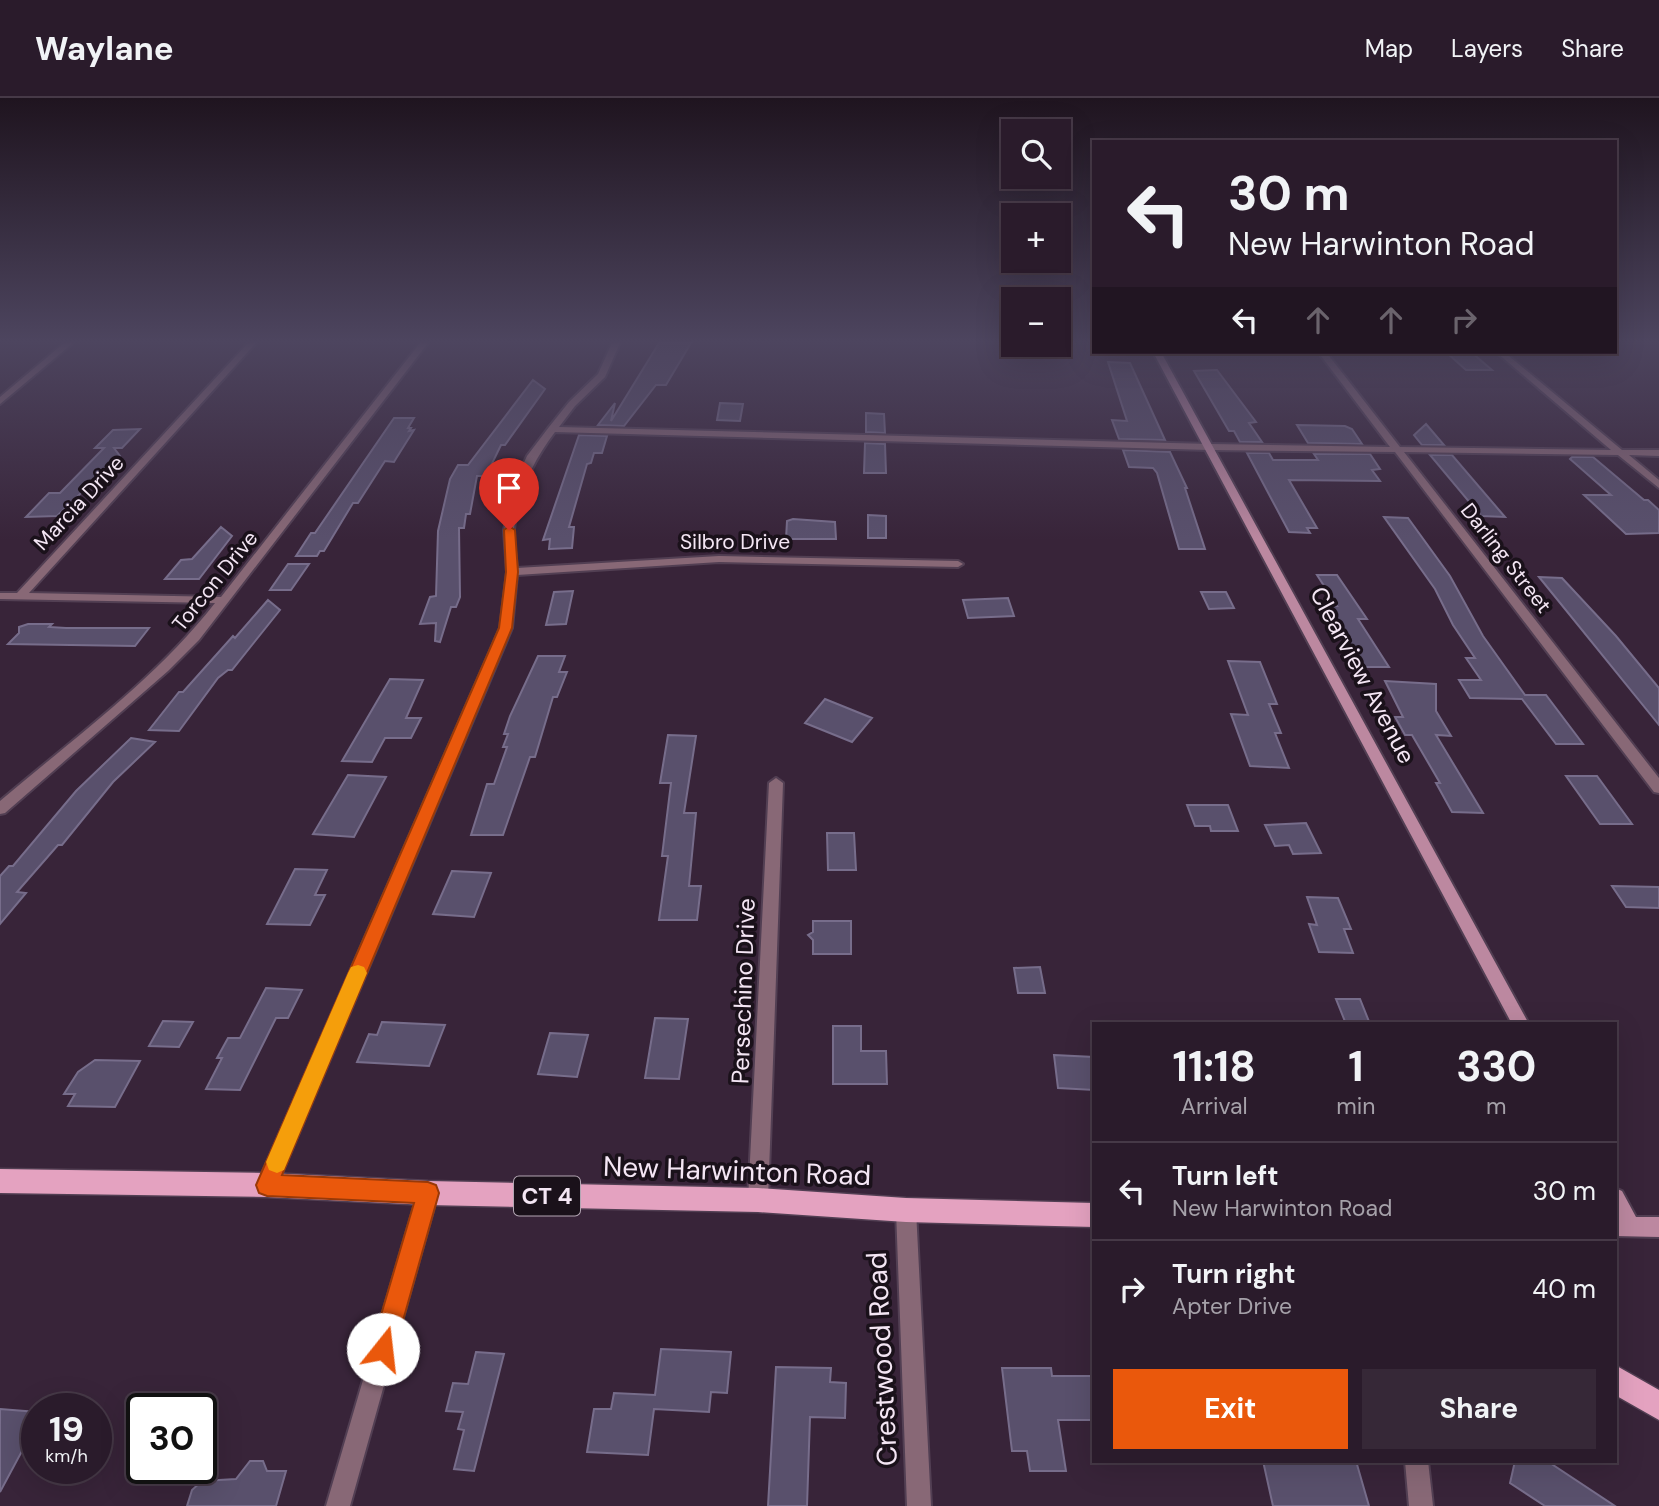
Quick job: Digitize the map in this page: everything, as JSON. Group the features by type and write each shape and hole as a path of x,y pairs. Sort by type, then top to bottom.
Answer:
{"main road":[{"name":"New Harwinton Road","path":"0,1181 267,1185 428,1193 758,1200 906,1210 1092,1215"},
{"path":"1617,1380 1659,1406"}],"street":[{"name":"Marcia Drive","path":"20,596 192,409"},
{"name":"Torcon Drive","path":"0,809 164,668 195,637 374,409"},
{"path":"267,1185 506,628 512,572 509,530 519,484 532,456 568,409"},
{"name":"Clearview Avenue","path":"1189,409 1520,1022"},
{"name":"Darling Street","path":"1366,409 1659,788"},
{"path":"1567,409 1659,485"},
{"path":"552,429 1210,447 1659,453"},
{"name":"Silbro Drive","path":"512,572 719,559 958,564"},
{"path":"0,596 223,600"},
{"name":"Persechino Drive","path":"758,1200 776,783"},
{"path":"338,1506 428,1193"},
{"path":"1617,1205 1623,1226 1659,1227"},
{"name":"Crestwood Road","path":"906,1210 919,1506"},
{"path":"1416,1463 1421,1506"}],"building":[{"path":"511,409 531,409 505,445 501,445 486,476 477,476 470,514 466,514 464,528 459,528 460,597 456,607 451,607 440,642 435,641 436,623 420,624 430,597 436,596 438,531 450,479 458,465 468,465"},
{"path":"611,409 614,409 611,421 619,409 637,409 624,426 598,425"},
{"path":"719,409 742,409 740,421 717,420"},
{"path":"1123,409 1151,409 1165,440 1119,439 1112,420 1127,421"},
{"path":"1216,409 1246,409 1256,422 1249,423 1262,442 1240,442 1234,431 1229,431"},
{"path":"866,413 884,414 885,433 866,432"},
{"path":"394,418 414,418 408,428 411,428 409,431 414,430 394,462 385,461 358,503 353,503 324,551 320,551 317,556 296,556 311,533 315,533"},
{"path":"1426,424 1444,445 1422,445 1414,435"},
{"path":"1297,425 1345,426 1352,429 1362,444 1308,443"},
{"path":"140,429 122,448 114,448 120,456 57,516 26,517 49,493 60,493 104,448 95,448 113,430"},
{"path":"579,435 607,436 602,453 594,453 591,463 587,464 569,527 574,527 572,548 549,549 550,539 543,540"},
{"path":"865,443 885,444 886,473 864,473"},
{"path":"1123,450 1170,452 1187,488 1205,549 1179,549 1157,473 1153,468 1129,467"},
{"path":"1247,453 1269,453 1273,460 1318,460 1314,454 1370,454 1380,469 1372,470 1380,481 1289,480 1317,528 1307,528 1310,533 1289,532"},
{"path":"1430,455 1452,455 1505,517 1481,516"},
{"path":"1593,457 1644,500 1648,500 1659,510 1659,533 1626,534 1584,495 1611,495 1570,459"},
{"path":"868,515 886,516 886,538 868,538"},
{"path":"1384,517 1408,518 1450,576 1483,636 1525,695 1546,695 1583,744 1556,744 1522,699 1470,698 1459,680 1481,680 1466,658 1475,658 1453,625 1435,589"},
{"path":"793,519 835,522 836,539 786,539 787,521"},
{"path":"221,527 232,536 199,579 165,579 181,560 192,559"},
{"path":"288,564 309,564 291,590 270,590"},
{"path":"1317,575 1337,575 1367,619 1358,619 1389,667 1363,667 1326,606 1337,606"},
{"path":"1539,577 1562,578 1616,636 1659,688 1659,725"},
{"path":"573,591 566,624 546,625 554,592"},
{"path":"1201,592 1226,592 1234,608 1209,609"},
{"path":"1008,598 1014,616 968,618 963,600"},
{"path":"268,600 280,610 232,670 218,678 179,731 149,730 179,692 183,692"},
{"path":"28,624 52,624 49,627 66,628 149,628 135,646 8,644 19,633 19,627"},
{"path":"538,656 565,656 559,672 567,672 557,697 553,697 535,757 530,757 503,835 471,835 487,784 494,784 507,747 503,747 508,734 504,734 510,716"},
{"path":"1228,661 1260,662 1277,704 1269,704 1281,733 1275,733 1289,768 1250,766 1231,714 1248,715"},
{"path":"390,679 423,680 406,718 421,718 411,738 385,738 372,762 342,761"},
{"path":"1385,681 1436,684 1436,711 1451,736 1436,735 1483,813 1452,812 1436,783 1440,783 1412,735 1405,735 1395,717 1403,717"},
{"path":"825,699 872,718 852,742 805,723"},
{"path":"668,735 696,736 684,813 696,813 689,886 701,886 697,920 659,920 668,856 662,856 671,783 660,783"},
{"path":"131,738 155,742 113,782 62,845 58,845 17,892 26,893 0,924 0,876 9,866 13,866 76,791"},
{"path":"348,775 386,777 354,837 313,834"},
{"path":"1566,776 1597,776 1632,824 1600,824"},
{"path":"1187,805 1228,805 1238,831 1211,831 1210,826 1195,826"},
{"path":"1306,823 1321,853 1293,854 1289,845 1275,846 1265,825"},
{"path":"827,833 854,833 856,870 828,870"},
{"path":"295,869 327,870 315,895 325,895 310,925 267,924"},
{"path":"452,871 491,873 474,917 433,914"},
{"path":"1612,886 1659,887 1659,908 1626,907"},
{"path":"1307,897 1338,898 1351,929 1344,929 1353,953 1319,952 1309,924 1317,925"},
{"path":"813,921 851,921 851,954 813,954 813,940 808,935 813,932"},
{"path":"1040,967 1045,993 1018,993 1014,968"},
{"path":"266,988 302,990 288,1018 276,1018 240,1090 206,1089 222,1058 217,1058 228,1038 240,1038"},
{"path":"1336,999 1360,999 1369,1022 1345,1022"},
{"path":"655,1018 688,1019 679,1079 645,1078"},
{"path":"163,1021 193,1022 179,1047 149,1046"},
{"path":"382,1022 445,1025 429,1066 357,1062 369,1034 377,1035"},
{"path":"833,1026 861,1026 861,1051 886,1051 887,1084 833,1084"},
{"path":"550,1033 588,1035 577,1077 538,1074"},
{"path":"1054,1055 1092,1057 1092,1090 1058,1088"},
{"path":"95,1060 140,1061 115,1107 68,1106 75,1094 64,1094 78,1072"},
{"path":"661,1349 731,1352 727,1393 711,1392 709,1412 654,1409 648,1455 587,1452 594,1409 611,1409 614,1393 655,1395"},
{"path":"476,1352 504,1354 474,1471 454,1469 464,1430 458,1429 463,1412 446,1411 453,1383 468,1384"},
{"path":"776,1367 831,1368 830,1382 846,1383 845,1418 810,1417 807,1506 768,1506"},
{"path":"1002,1368 1051,1368 1052,1376 1092,1376 1092,1420 1058,1420 1066,1471 1030,1471 1027,1451 1012,1451"},
{"path":"0,1409 21,1411 21,1453 0,1492"},
{"path":"250,1461 263,1461 267,1471 286,1471 276,1506 187,1506 192,1490 199,1484 217,1484 217,1480 236,1479"},
{"path":"1263,1463 1357,1463 1369,1506 1273,1506"},
{"path":"1515,1463 1550,1463 1615,1506 1545,1506 1510,1483"}],"slow traffic":[{"path":"277,1162 358,973"}],"route":[{"path":"383,1349 428,1193 267,1185 506,628 512,572 509,530"}]}
